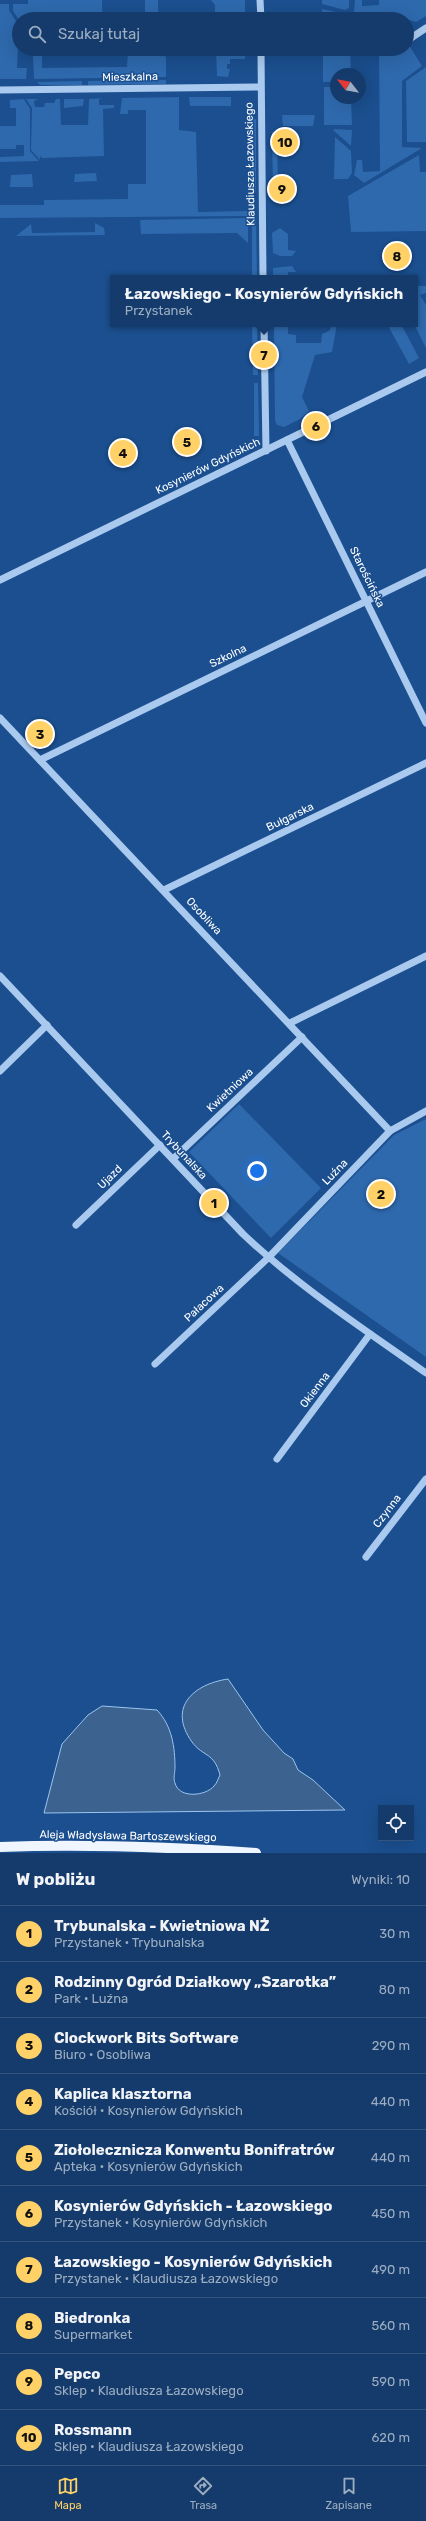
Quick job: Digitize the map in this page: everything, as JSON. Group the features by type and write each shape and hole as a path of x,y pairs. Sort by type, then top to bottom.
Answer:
{"main road":[{"name":"Aleja Władysława Bartoszewskiego","path":"0,1847 124,1846 256,1853"}],"street":[{"path":"260,0 261,12"},
{"path":"414,36 426,28"},
{"name":"Klaudiusza Łazowskiego","path":"260,56 263,275"},
{"name":"Mieszkalna","path":"0,90 260,87"},
{"path":"264,327 266,451"},
{"name":"Kosynierów Gdyńskich","path":"0,580 426,372"},
{"name":"Starościńska","path":"287,440 426,723"},
{"name":"Szkolna","path":"40,760 426,572"},
{"name":"Osobliwa","path":"0,718 290,1023 390,1131"},
{"name":"Bułgarska","path":"164,890 426,763"},
{"path":"290,1023 426,956"},
{"name":"Trybunalska","path":"0,976 268,1258 370,1334 426,1373"},
{"path":"0,1070 46,1025"},
{"name":"Kwietniowa","path":"173,1159 302,1037"},
{"name":"Luźna","path":"268,1258 390,1131 426,1111"},
{"name":"Ujazd","path":"76,1225 160,1145"},
{"name":"Pałacowa","path":"155,1364 268,1258"},
{"name":"Okienna","path":"277,1459 370,1334"},
{"name":"Czynna","path":"366,1557 426,1479"}],"shaded area":[{"path":"28,0 102,0 102,12 13,11 13,4 28,4"},
{"path":"145,0 158,0 158,12 145,12"},
{"path":"211,0 245,0 245,12 215,12 215,5"},
{"path":"322,0 349,0 349,8 345,10 322,4"},
{"path":"355,0 362,0 362,6 379,5 379,0 426,0 426,16 416,22 414,21 414,12 354,12"},
{"path":"0,4 9,4 9,10 12,15 12,56 18,56 17,68 27,68 26,79 0,79"},
{"path":"322,9 336,12 322,12"},
{"path":"414,53 422,66 402,81 402,147 422,148 364,183 354,175 357,160 362,160 363,172 380,171 379,56 414,56"},
{"path":"33,56 42,56 42,68 127,67 128,56 165,56 166,58 166,77 34,79"},
{"path":"216,56 245,56 245,59 230,59 230,64 227,64 227,69 230,69 228,77 217,76"},
{"path":"323,56 350,56 351,68 330,68 330,82 323,82"},
{"path":"426,67 426,142 407,142 406,81"},
{"path":"166,80 166,84 88,85 88,81"},
{"path":"82,81 82,85 40,85 37,82"},
{"path":"324,87 330,87 330,104 351,104 352,125 324,125"},
{"path":"179,97 179,130 196,132 198,212 247,211 248,216 0,218 0,205 44,205 44,200 128,199 128,184 146,184 146,110 128,110 128,114 120,114 122,98"},
{"path":"189,97 231,97 231,106 190,106"},
{"path":"103,98 99,99 99,105 114,105 114,108 103,109 104,156 42,158 40,156 40,160 31,150 32,108 26,99 38,99 34,101 35,107 44,107 45,103 54,103 56,99 60,99 61,125 88,125 89,99"},
{"path":"24,99 30,109 30,151 39,161 0,162 0,157 24,156 24,145 16,145 16,149 0,149 0,126 16,126 16,108 10,108 10,100"},
{"path":"64,99 84,99 83,106 64,108"},
{"path":"282,115 315,115 313,126 283,126"},
{"path":"250,119 256,119 256,192 252,192"},
{"path":"333,130 352,130 351,146"},
{"path":"272,132 277,132 278,192 273,192"},
{"path":"335,137 351,151 352,173 348,179 334,179"},
{"path":"419,155 420,172 426,172 426,231 351,232 348,196"},
{"path":"96,173 97,181 74,182 75,174"},
{"path":"32,174 33,187 10,187 11,175"},
{"path":"248,218 248,243 237,233 141,234 140,220"},
{"path":"252,219 256,219 257,275 252,275"},
{"path":"95,223 104,228 105,235 16,236 31,224 32,233 95,232"},
{"path":"280,228 288,234 288,250 296,251 292,256 280,256 273,253 272,233"},
{"path":"292,266 296,272 288,272 288,275 273,275 273,268"},
{"path":"418,286 426,286 426,293 420,295 426,305 426,348 416,327 418,327"},
{"path":"252,327 257,327 258,375 253,375"},
{"path":"274,327 288,327 288,334 296,335 296,343 321,343 322,334 329,331 331,327 336,327 332,352 315,355 302,397 309,411 300,419 284,427 277,425 275,421"},
{"path":"389,327 403,327 419,358 409,364"},
{"path":"254,383 258,383 259,436 254,436"},
{"path":"239,1104 321,1188 271,1238 189,1152"},
{"path":"426,1119 426,1357 278,1253 394,1135"},
{"path":"228,1679 263,1730 284,1753 293,1759 298,1770 313,1780 345,1810 44,1813 62,1744 88,1715 102,1706 157,1710 166,1723 172,1737 175,1760 174,1780 177,1788 187,1794 199,1794 210,1789 216,1784 220,1775 218,1768 211,1758 196,1747 192,1742 185,1729 182,1718 183,1708 188,1699 195,1692 205,1686"}],"place":[{"name":"Rossmann","path":"285,142"},
{"name":"Pepco","path":"282,189"},
{"name":"Biedronka","path":"397,256"},
{"name":"Łazowskiego - Kosynierów Gdyńskich","path":"264,355"},
{"name":"Kosynierów Gdyńskich - Łazowskiego","path":"316,426"},
{"name":"Ziołolecznicza Konwentu Bonifratrów","path":"187,442"},
{"name":"Kaplica klasztorna","path":"123,453"},
{"name":"Clockwork Bits Software","path":"40,734"},
{"name":"Rodzinny Ogród Działkowy „Szarotka”","path":"381,1194"},
{"name":"Trybunalska - Kwietniowa NŻ","path":"214,1203"}]}
